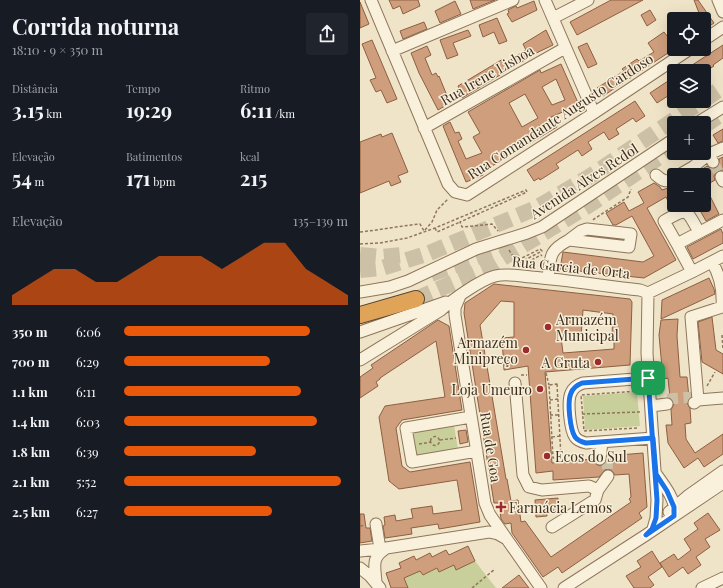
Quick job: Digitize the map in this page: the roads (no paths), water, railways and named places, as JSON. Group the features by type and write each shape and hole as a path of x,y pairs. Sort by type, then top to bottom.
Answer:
{"highway":[{"path":"360,315 416,299"}],"street":[{"path":"371,0 424,128"},
{"path":"392,52 513,0"},
{"path":"545,0 594,113"},
{"path":"553,18 588,0"},
{"path":"718,0 723,12"},
{"path":"711,35 723,27"},
{"name":"Rua Irene Lisboa","path":"424,128 565,48"},
{"name":"Rua Comandante Augusto Cardoso","path":"424,128 448,184 455,192 467,195 680,56"},
{"path":"708,116 723,107"},
{"name":"Avenida Alves Redol","path":"360,292 390,287 408,281 476,249 527,234 542,227 667,144"},
{"path":"711,153 723,148"},
{"path":"691,168 702,160"},
{"path":"656,175 667,182"},
{"path":"692,272 664,221 684,211 688,213 699,232"},
{"path":"677,244 723,220"},
{"path":"548,278 552,253 558,246 584,229 631,234 629,247 569,240"},
{"path":"649,532 656,518 657,500 653,438 648,406 646,332 648,293 723,256"},
{"path":"712,262 717,271 722,290 722,307 691,317 695,400 723,398"},
{"name":"Rua Garcia de Orta","path":"360,360 441,310 455,298 499,275 548,278 640,290 648,293"},
{"name":"Avenida Alves Redol","path":"360,286 371,289"},
{"path":"360,332 455,298"},
{"name":"Rua de Goa","path":"455,298 455,315 487,509 541,588"},
{"path":"648,378 582,383 578,385 570,395 565,415 576,437 580,441 586,443 653,438"},
{"path":"515,383 523,475 529,487 542,490 590,486 603,481 595,500 552,527"},
{"path":"648,406 667,402"},
{"path":"471,417 406,428 408,446 412,462 477,451"},
{"path":"602,442 603,459"},
{"path":"564,588 649,532 673,512 689,495 723,471"},
{"path":"656,474 667,491 673,512"},
{"path":"673,512 723,483"},
{"path":"667,491 689,495"},
{"path":"657,500 660,505 673,512"},
{"path":"376,524 382,549"},
{"path":"360,551 382,549 489,532 498,534 507,540"},
{"path":"378,585 375,560 382,549"},
{"path":"360,568 378,585"},
{"path":"702,588 723,578"}],"tunnel":[{"path":"711,95 723,87"},
{"path":"360,270 382,268 429,253 534,209 589,177 692,108"},
{"path":"711,121 723,113"},
{"path":"416,299 483,270 594,202 667,152"},
{"path":"713,162 721,177"},
{"path":"431,274 510,245"},
{"path":"360,255 382,257 402,255"},
{"path":"667,399 694,397"},
{"path":"607,458 608,476"}],"place":[{"name":"Armazém Municipal","path":"548,327"},
{"name":"Armazém Minipreço","path":"526,350"},
{"name":"A Gruta","path":"598,362"},
{"name":"Loja Umeuro","path":"540,389"},
{"name":"Ecos do Sul","path":"547,456"},
{"name":"Farmácia Lemos","path":"501,507"}]}
